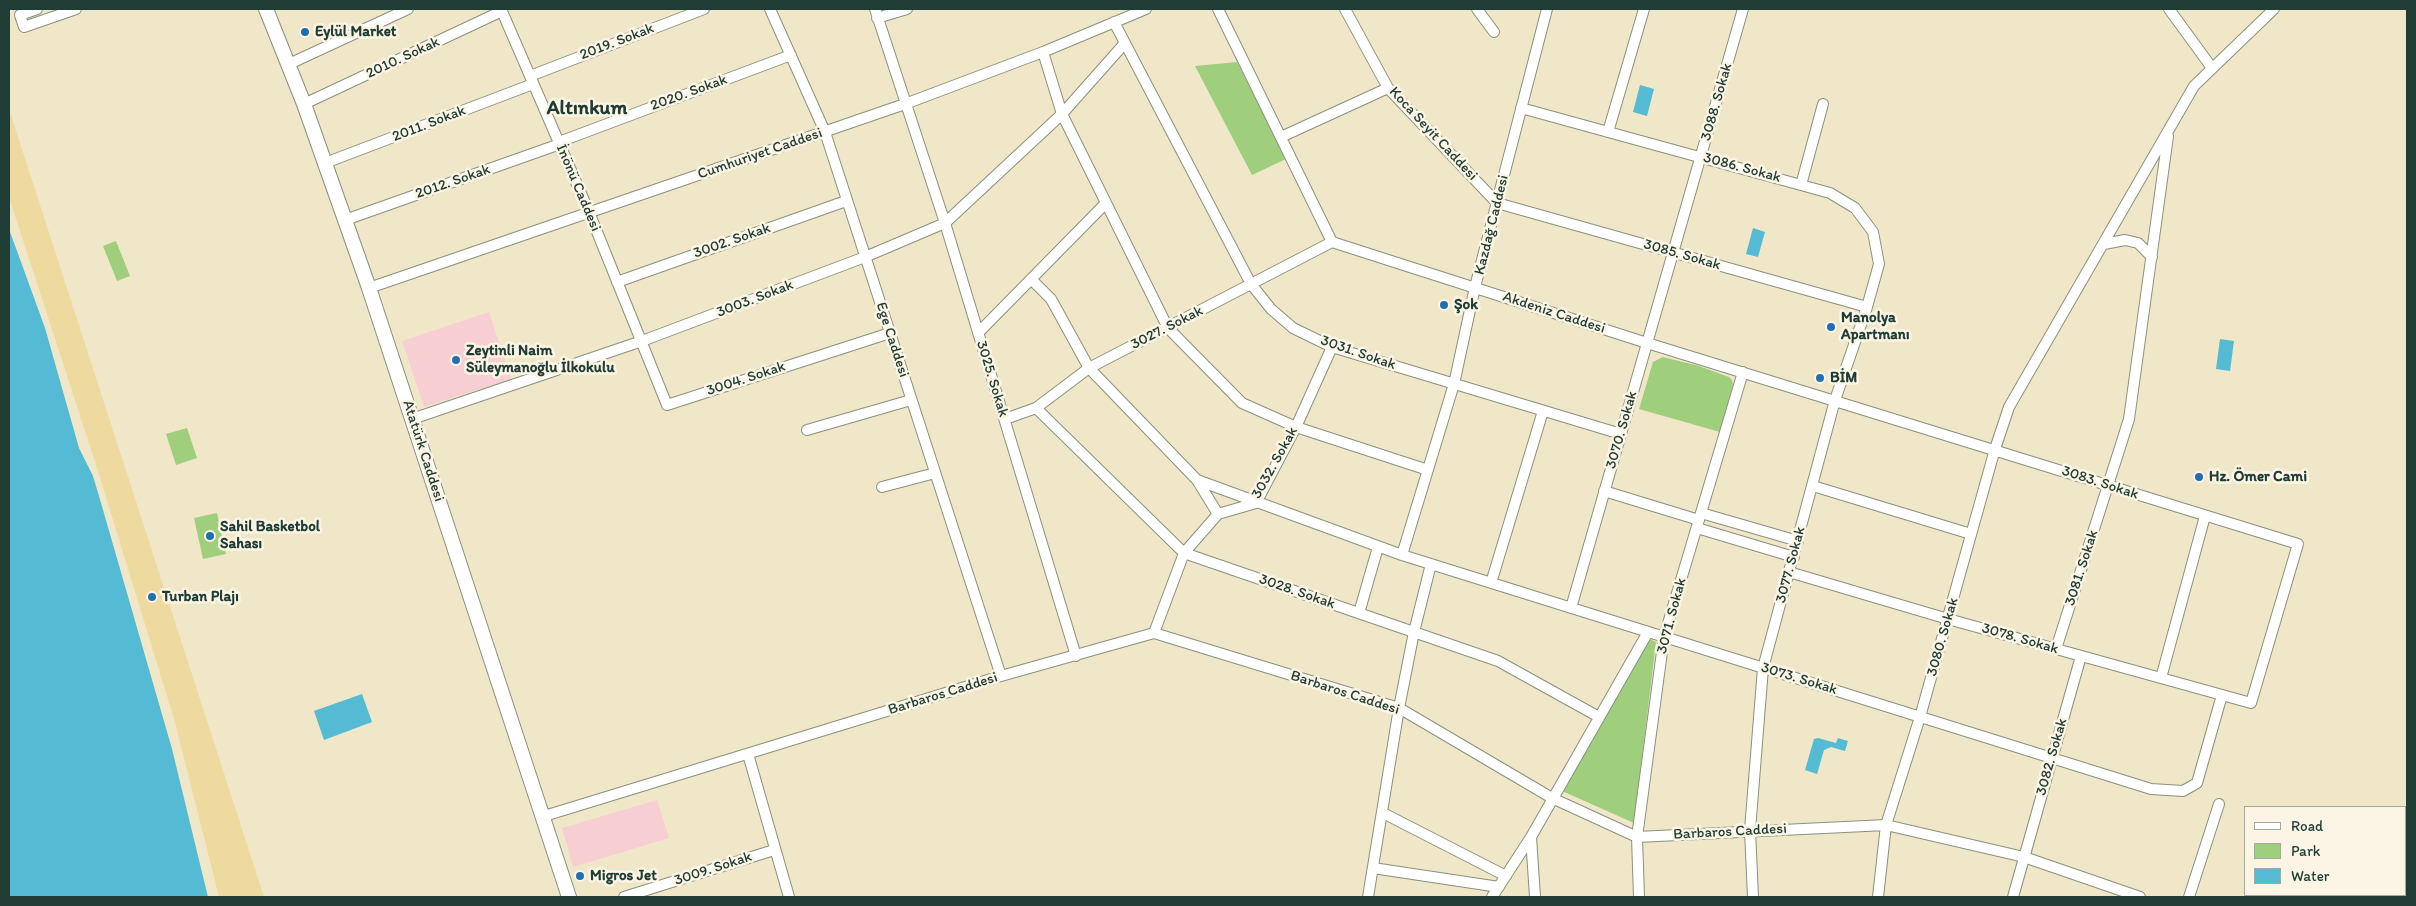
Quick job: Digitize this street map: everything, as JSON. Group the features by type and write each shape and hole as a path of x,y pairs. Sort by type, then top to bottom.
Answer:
{"main road":[{"name":"Atatürk Caddesi","path":"266,9 304,104 370,288 541,817 569,897"}],"street":[{"path":"37,9 20,15 24,28 76,9"},
{"path":"289,64 390,13 408,9"},
{"name":"2019. Sokak","path":"532,80 704,9"},
{"name":"Ege Caddesi","path":"770,9 825,132 1000,676"},
{"path":"876,13 908,9"},
{"name":"Cumhuriyet Caddesi","path":"370,288 904,104 1043,52 1146,9"},
{"path":"1218,9 1332,242"},
{"name":"Koca Seyit Caddesi","path":"1345,9 1388,88 1497,203"},
{"path":"1477,9 1494,32"},
{"name":"Kazdağ Caddesi","path":"1402,555 1454,384 1497,203 1547,9"},
{"path":"1608,132 1644,9"},
{"name":"3088. Sokak","path":"1674,252 1743,9"},
{"path":"2169,9 2212,68"},
{"name":"3080. Sokak","path":"1878,897 1886,825 1920,717 1995,449 2009,407 2194,86 2274,9"},
{"name":"İnönü Caddesi","path":"501,10 589,212 642,342"},
{"name":"2010. Sokak","path":"304,104 501,10"},
{"name":"3025. Sokak","path":"876,13 904,104 945,223 1076,656"},
{"name":"3031. Sokak","path":"1114,22 1251,284 1271,309 1293,328 1332,347 1621,434"},
{"name":"3003. Sokak","path":"412,420 642,342 865,257 945,223 1062,114 1125,43"},
{"path":"1043,52 1062,114 1168,328 1242,403 1296,427 1428,470"},
{"name":"2020. Sokak","path":"559,143 791,55"},
{"name":"2011. Sokak","path":"325,163 532,80"},
{"path":"1281,137 1388,88"},
{"path":"1801,185 1823,104"},
{"name":"3086. Sokak","path":"1521,108 1830,193 1855,208 1873,232 1879,264 1867,307"},
{"name":"3081. Sokak","path":"2056,650 2129,419 2169,130"},
{"name":"2012. Sokak","path":"345,220 559,143"},
{"name":"3002. Sokak","path":"618,282 846,201"},
{"path":"978,333 1106,203"},
{"name":"3085. Sokak","path":"1497,203 1867,307"},
{"path":"2104,244 2125,240 2138,243 2152,257"},
{"name":"3027. Sokak","path":"1005,419 1036,408 1089,368 1332,242"},
{"name":"Akdeniz Caddesi","path":"1332,242 1647,343 1995,449"},
{"name":"3070. Sokak","path":"1571,608 1674,252"},
{"path":"1030,279 1051,299 1089,368 1197,480 1218,514 1184,553 1154,633"},
{"name":"3077. Sokak","path":"1753,897 1750,830 1763,668 1835,400 1867,307"},
{"name":"3004. Sokak","path":"642,342 667,405 890,333"},
{"name":"3032. Sokak","path":"1218,514 1256,503 1296,427 1332,347"},
{"name":"3071. Sokak","path":"1639,897 1637,836 1664,637 1743,372"},
{"path":"807,430 911,400"},
{"name":"3028. Sokak","path":"1036,408 1184,553 1498,661 1599,718"},
{"path":"1491,583 1542,411"},
{"name":"3083. Sokak","path":"1995,449 2298,544 2251,703"},
{"path":"882,487 935,473"},
{"name":"3073. Sokak","path":"1197,480 1402,555 2151,789 2183,791 2196,783 2222,695"},
{"path":"1813,486 1971,534"},
{"path":"1604,491 1699,520 1794,557"},
{"path":"2161,678 2205,516"},
{"path":"1699,520 1798,541"},
{"path":"1359,614 1378,547"},
{"path":"1368,897 1399,708 1414,632 1431,564"},
{"name":"3078. Sokak","path":"1790,572 2056,650 2251,703"},
{"path":"1492,897 1530,837 1648,632"},
{"name":"Barbaros Caddesi","path":"541,817 1000,676 1154,633 1399,708 1552,798 1637,836 1886,825 2024,857 2140,897"},
{"name":"3082. Sokak","path":"2013,897 2081,656"},
{"path":"748,754 789,897"},
{"path":"2189,897 2219,804"},
{"path":"1383,813 1506,876"},
{"path":"1530,837 1535,897"},
{"name":"3009. Sokak","path":"624,897 774,850"},
{"path":"1373,868 1499,887"}],"shaded area":[{"name":"Zeytinli Naim Süleymanoğlu İlkokulu","path":"489,312 511,379 424,407 402,341"},
{"path":"657,800 669,838 573,867 562,828"}],"green space":[{"path":"1237,62 1286,159 1252,175 1195,66"},
{"path":"116,241 130,276 117,281 103,246"},
{"path":"1663,357 1699,366 1729,377 1732,380 1733,384 1720,432 1639,409 1653,362"},
{"path":"187,428 197,458 176,465 166,434"},
{"name":"Sahil Basketbol Sahası","path":"217,513 226,554 203,559 194,518"},
{"path":"1646,638 1656,642 1634,823 1562,791"}],"sand":[{"name":"Turban Plajı","path":"9,109 264,897 219,897 175,722 98,471 9,197"}],"water":[{"path":"1640,85 1654,89 1647,116 1633,112"},
{"path":"1753,228 1765,232 1758,257 1746,254"},
{"path":"9,229 45,328 79,448 93,476 172,749 208,897 9,897"},
{"path":"2220,339 2234,341 2230,371 2216,369"},
{"path":"362,694 372,722 324,740 314,711"},
{"path":"1818,738 1836,743 1838,738 1848,741 1845,751 1831,747 1824,750 1817,774 1805,770 1814,739"}],"place":[{"name":"Eylül Market","path":"305,32"},
{"name":"Şok","path":"1444,305"},
{"name":"Manolya Apartmanı","path":"1831,327"},
{"name":"Zeytinli Naim Süleymanoğlu İlkokulu","path":"456,360"},
{"name":"BİM","path":"1820,378"},
{"name":"Hz. Ömer Cami","path":"2199,477"},
{"name":"Sahil Basketbol Sahası","path":"210,536"},
{"name":"Turban Plajı","path":"152,597"},
{"name":"Migros Jet","path":"580,876"}],"district":[{"name":"Altınkum","path":"587,109"}]}
